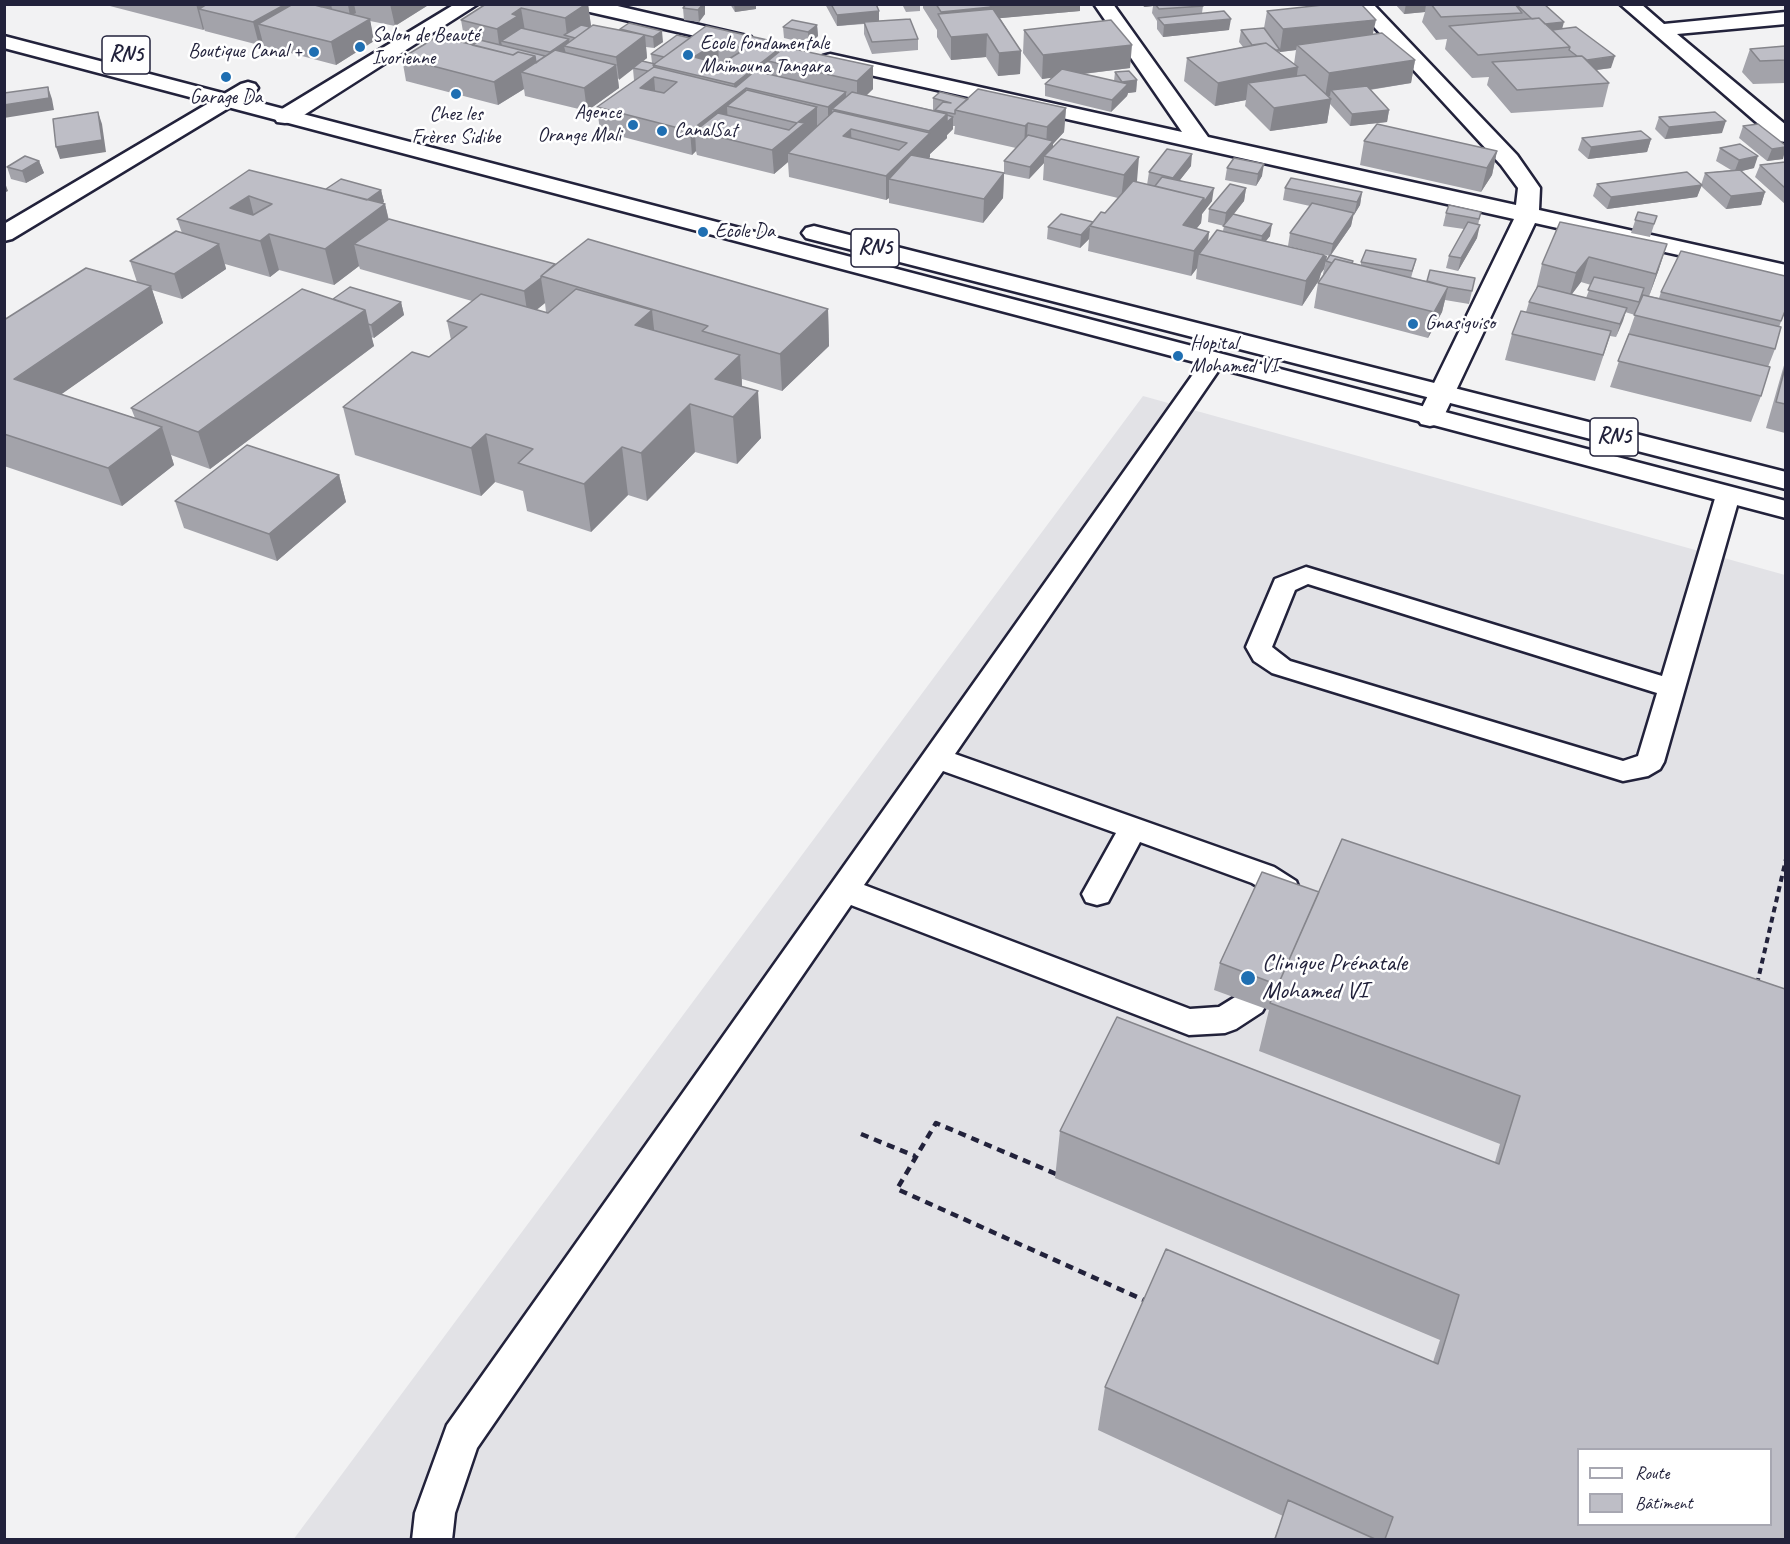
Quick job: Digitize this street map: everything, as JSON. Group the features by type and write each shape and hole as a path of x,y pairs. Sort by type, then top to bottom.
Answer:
{"main road":[{"path":"285,117 469,4"},
{"path":"586,6 625,4"},
{"path":"1103,4 1201,143"},
{"path":"1362,4 1509,160 1529,188 1527,215 1430,418"},
{"path":"1629,4 1785,136"},
{"path":"586,6 765,46"},
{"path":"1660,30 1785,18"},
{"name":"RN5","path":"4,42 1785,510"},
{"name":"RN5","path":"97,47 307,104 1785,481"},
{"path":"811,56 1785,272"},
{"path":"4,234 248,88"}],"lane":[{"path":"432,1539 435,1513 461,1438 1214,361"},
{"path":"1671,688 1306,575 1284,585 1259,647 1263,655 1281,667 1623,771 1638,769 1650,762 1728,495"},
{"path":"937,758 1263,875 1285,890 1292,912"},
{"path":"1097,894 1133,829"},
{"path":"845,890 1189,1022 1225,1020 1251,1003"}],"path":[{"path":"1756,986 1785,859"},
{"path":"1056,1174 936,1123 897,1190 1152,1304"},
{"path":"861,1134 915,1156"}],"shaded area":[{"name":"Clinique Prénatale Mohamed VI","path":"1143,396 1785,575 1785,1539 293,1540"}],"building":[{"path":"207,4 286,4 253,22 199,9"},
{"path":"293,4 311,4 370,19 331,42 258,24"},
{"path":"311,4 327,4 322,7"},
{"path":"486,4 586,4 565,18 521,8 512,14 518,16 497,29 461,20"},
{"path":"686,4 703,4 698,10 683,8"},
{"path":"831,4 876,4 879,11 837,15"},
{"path":"936,4 989,4 991,7 941,12"},
{"path":"1155,4 1202,4 1203,6 1159,9"},
{"path":"1332,4 1361,4 1376,20 1283,29 1267,11"},
{"path":"1431,4 1515,4 1522,13 1441,17"},
{"path":"1516,4 1544,4 1564,22 1545,24 1539,18 1532,19"},
{"path":"993,9 1021,51 999,53 987,34 951,37 938,14"},
{"path":"1224,11 1231,19 1164,25 1158,18"},
{"path":"1539,18 1570,47 1478,55 1449,26"},
{"path":"910,19 918,39 872,42 864,22"},
{"path":"792,20 817,25 808,32 783,27"},
{"path":"1111,20 1132,45 1043,55 1024,30"},
{"path":"629,23 662,31 653,37 620,29"},
{"path":"581,25 590,27 575,38 564,35"},
{"path":"593,25 645,35 616,57 564,46"},
{"path":"706,26 785,44 734,84 653,65","holes":["718,42 745,49 721,64 694,57"]},
{"path":"1576,27 1615,56 1587,60 1582,56 1577,56 1552,30"},
{"path":"521,28 569,39 550,52 501,41"},
{"path":"1264,28 1280,50 1266,43 1252,45 1241,30"},
{"path":"1382,33 1415,60 1329,73 1297,45"},
{"path":"677,35 690,38 664,57 651,54"},
{"path":"438,36 513,55 518,52 535,56 494,82 402,58"},
{"path":"480,40 545,56 536,63 535,56 518,52 513,55 472,45"},
{"path":"1266,43 1298,67 1218,83 1187,58"},
{"path":"1785,46 1785,60 1760,61 1750,49"},
{"path":"785,47 873,66 857,81 768,61"},
{"path":"555,50 616,65 584,88 521,72"},
{"path":"1582,56 1609,83 1517,90 1492,62"},
{"path":"642,61 655,64 654,67 648,71 633,68"},
{"path":"654,67 736,87 755,71 846,92 828,107 746,88 690,131 597,107","holes":["654,77 677,82 664,93 640,88"]},
{"path":"1062,69 1128,84 1112,100 1045,84"},
{"path":"1129,71 1137,80 1122,82 1115,72"},
{"path":"1305,75 1331,99 1274,108 1248,83"},
{"path":"1367,86 1389,110 1352,114 1331,90"},
{"path":"48,87 49,98 4,105 4,93"},
{"path":"978,89 1066,108 1047,127 1028,123 1025,126 955,110"},
{"path":"747,90 817,107 798,122 805,123 772,150 695,131 718,113 789,130 797,123 727,106"},
{"path":"852,92 947,114 929,131 832,109"},
{"path":"940,92 968,99 955,110 955,114 935,110 943,102 951,103 933,98"},
{"path":"834,111 930,133 886,176 788,153","holes":["851,129 907,143 899,150 843,136"]},
{"path":"98,112 102,140 56,147 53,119"},
{"path":"1715,112 1726,121 1669,127 1659,117"},
{"path":"1377,124 1497,151 1487,168 1364,141"},
{"path":"1758,124 1785,147 1772,149 1743,126"},
{"path":"1641,131 1651,139 1591,147 1582,138"},
{"path":"1028,135 1053,141 1030,167 1004,161"},
{"path":"1061,139 1139,157 1124,175 1044,156"},
{"path":"1740,144 1758,156 1739,160 1720,148"},
{"path":"1167,149 1192,154 1173,178 1149,172"},
{"path":"911,155 1004,173 984,199 889,179"},
{"path":"25,156 39,161 22,171 7,167"},
{"path":"1234,158 1264,164 1258,174 1227,168"},
{"path":"1785,162 1785,188 1760,165"},
{"path":"249,170 385,204 325,249 269,234 260,241 177,219","holes":["249,196 272,204 253,215 230,208"]},
{"path":"1740,170 1765,192 1731,196 1705,173"},
{"path":"1687,172 1702,185 1611,197 1597,184"},
{"path":"1162,177 1214,188 1204,202 1204,198 1155,186"},
{"path":"1291,178 1362,192 1357,202 1285,188"},
{"path":"341,179 381,190 367,200 326,189"},
{"path":"1133,181 1204,198 1183,225 1209,232 1194,251 1090,226 1101,212 1105,213"},
{"path":"1230,184 1246,188 1226,213 1209,209"},
{"path":"1312,203 1354,213 1333,244 1290,233"},
{"path":"1449,205 1481,212 1479,219 1446,213"},
{"path":"1638,212 1657,216 1654,224 1635,220"},
{"path":"1061,214 1093,222 1081,235 1048,227"},
{"path":"1233,214 1272,224 1262,236 1223,226"},
{"path":"389,219 555,264 524,291 354,244"},
{"path":"1468,222 1480,225 1461,258 1449,256"},
{"path":"1560,222 1667,244 1656,274 1589,257 1576,273 1542,264"},
{"path":"1217,230 1324,255 1306,281 1199,254"},
{"path":"176,231 219,244 174,274 130,261"},
{"path":"588,239 828,309 780,354 702,331 708,326 541,276"},
{"path":"1366,250 1416,259 1412,271 1361,262"},
{"path":"1681,251 1785,276 1785,311 1781,321 1661,292"},
{"path":"1330,255 1353,261 1352,263 1335,259 1332,263 1326,261"},
{"path":"1335,259 1448,287 1434,312 1318,283"},
{"path":"86,268 151,286 14,379 162,427 108,468 4,434 4,320"},
{"path":"1430,270 1475,278 1472,291 1427,281"},
{"path":"1594,277 1644,288 1639,302 1588,290"},
{"path":"1538,286 1627,308 1620,324 1529,302"},
{"path":"350,287 401,302 371,325 368,324 365,310 333,299"},
{"path":"302,289 365,310 198,432 131,408"},
{"path":"576,289 652,310 635,325 740,355 715,379 758,391 733,417 690,404 641,453 622,447 584,484 518,463 533,449 486,434 471,448 343,407 412,352 429,357 467,327 447,321 481,294 548,313"},
{"path":"1643,295 1781,327 1775,349 1634,315"},
{"path":"1521,311 1611,331 1603,355 1512,334"},
{"path":"1629,334 1770,367 1761,396 1618,361"},
{"path":"1785,368 1785,404 1776,402"},
{"path":"247,445 339,475 269,534 175,501"},
{"path":"1342,839 1785,989 1785,1539 1385,1539 1393,1517 1105,1387 1166,1249 1438,1364 1459,1295 1060,1131 1117,1017 1499,1164 1520,1096 1270,1003"},
{"path":"1262,872 1319,892 1278,985 1220,963"},
{"path":"1288,1500 1375,1539 1275,1539"}],"place":[{"name":"Salon de Beauté Ivorienne","path":"360,47"},
{"name":"Boutique Canal +","path":"314,52"},
{"name":"Ecole fondamentale Maïmouna Tangara","path":"688,55"},
{"name":"Garage Da","path":"226,77"},
{"name":"Chez les Frères Sidibe","path":"456,94"},
{"name":"Agence Orange Mali","path":"633,125"},
{"name":"CanalSat","path":"662,131"},
{"name":"Ecole Da","path":"703,232"},
{"name":"Gnasiguiso","path":"1413,324"},
{"name":"Hopital Mohamed VI","path":"1178,356"},
{"name":"Clinique Prénatale Mohamed VI","path":"1248,978"}]}
